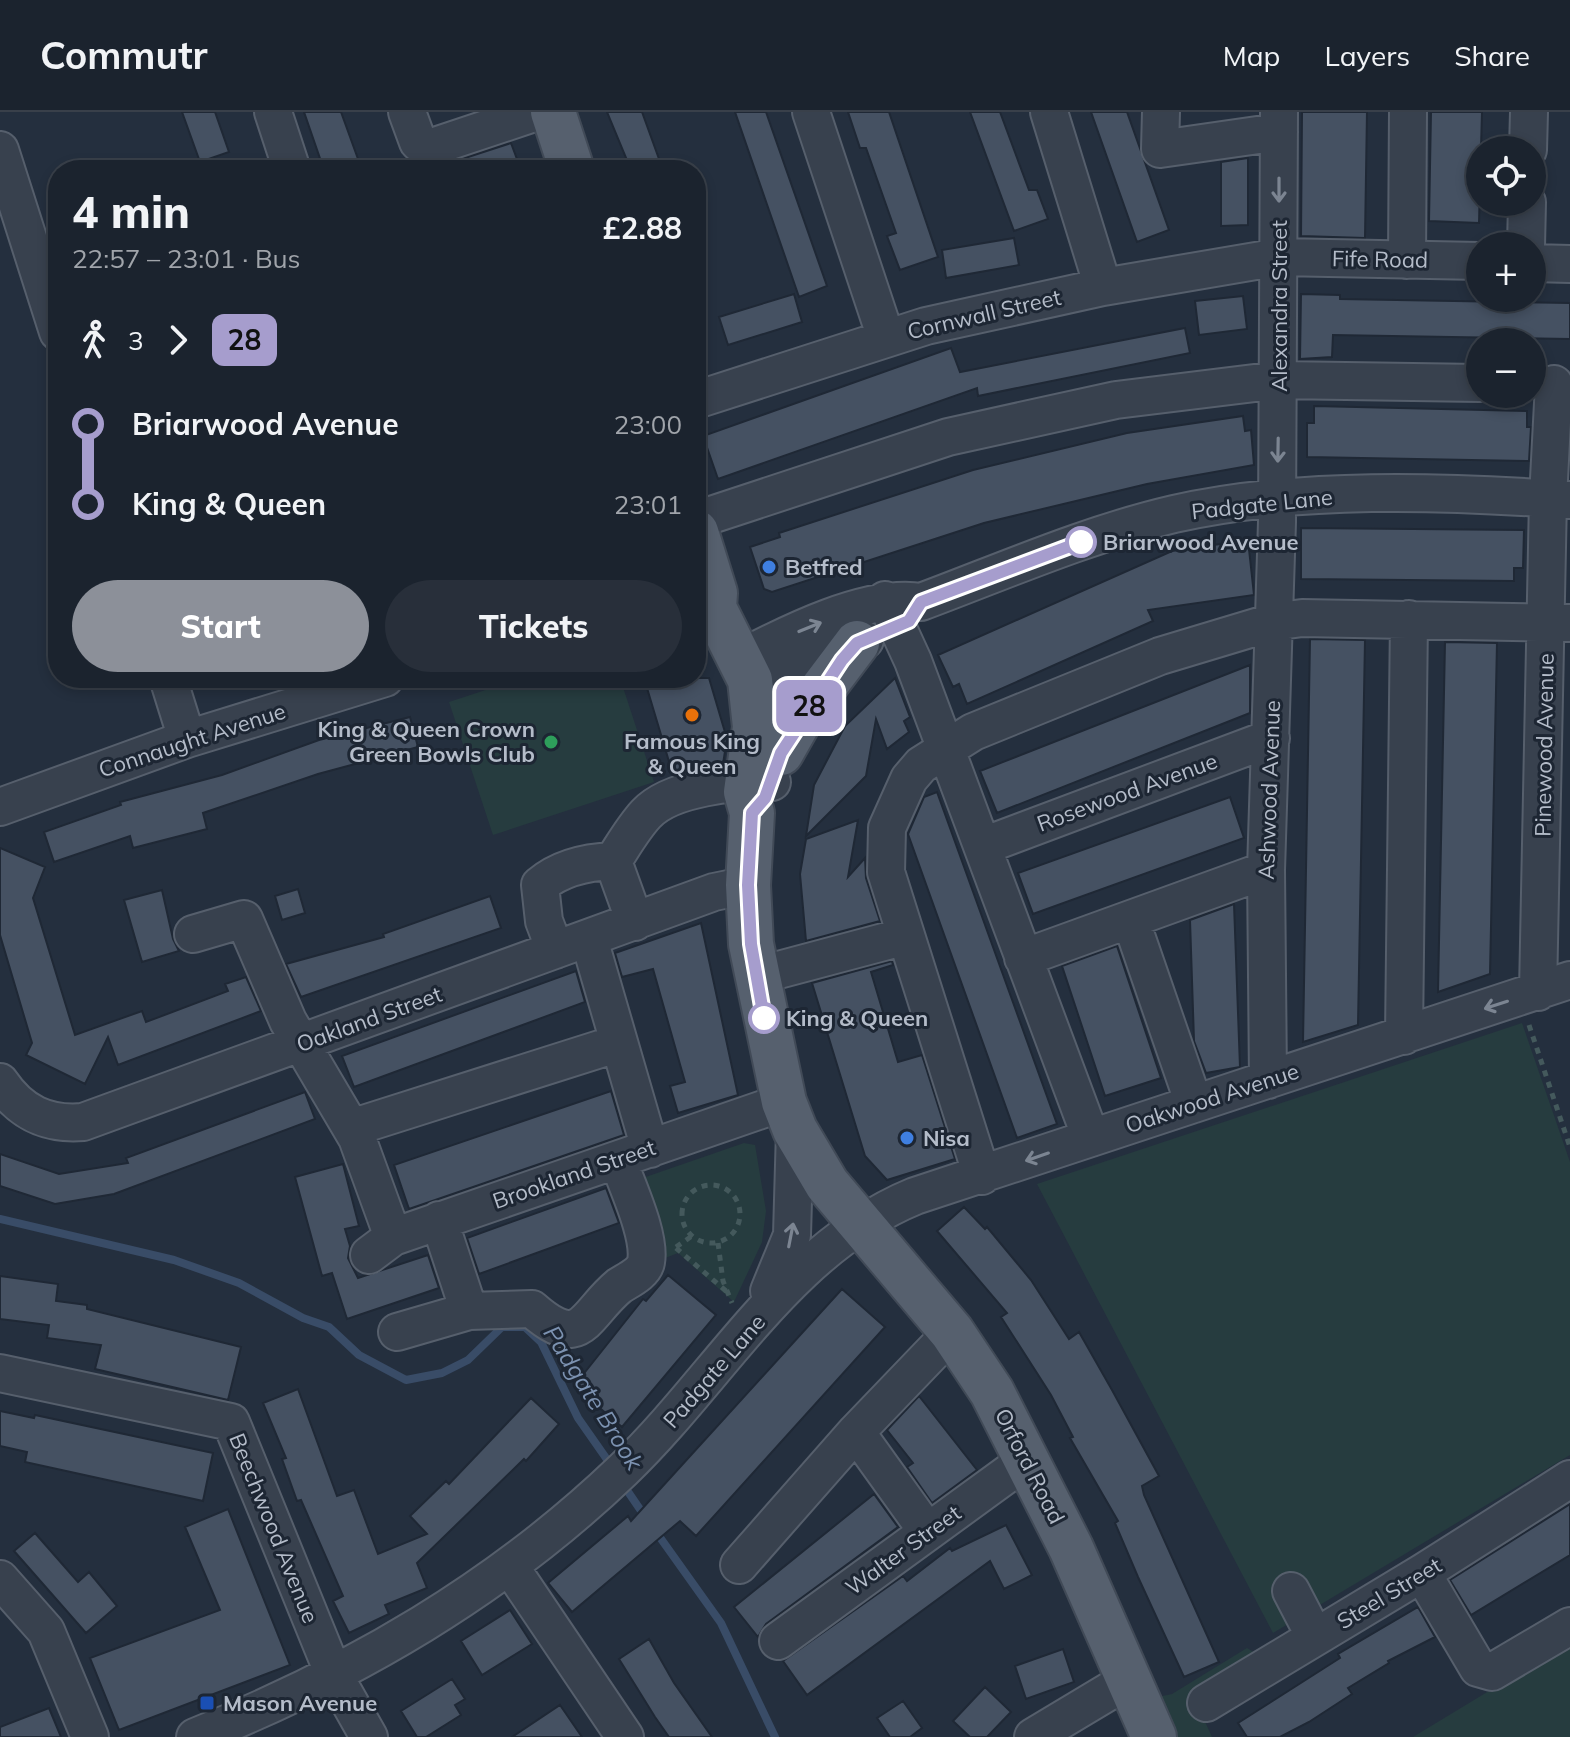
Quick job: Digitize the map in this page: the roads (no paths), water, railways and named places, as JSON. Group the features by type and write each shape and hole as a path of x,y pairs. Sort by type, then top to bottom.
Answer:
{"main road":[{"path":"553,112 569,160"},
{"path":"706,557 739,640 763,782 748,885 756,976 790,1116 827,1184 858,1224"},
{"path":"763,782 802,716 857,643"},
{"name":"Orford Road","path":"858,1224 952,1332 992,1392 1028,1459 1154,1737"}],"street":[{"path":"273,112 289,160"},
{"path":"407,112 418,142 426,149 537,112"},
{"path":"811,112 886,338"},
{"path":"1049,112 1103,287"},
{"path":"1161,112 1160,149 1279,122"},
{"path":"1407,260 1408,112"},
{"path":"1528,136 1529,112"},
{"name":"Alexandra Street","path":"1277,500 1279,122"},
{"path":"0,150 48,301"},
{"name":"Cornwall Street","path":"706,397 926,326 1103,287 1279,257"},
{"name":"Fife Road","path":"1279,257 1466,261"},
{"path":"1546,263 1570,264"},
{"path":"706,517 948,437 1116,400 1279,380 1466,383"},
{"name":"Pinewood Avenue","path":"1543,990 1558,622 1559,499 1552,384"},
{"name":"Padgate Lane","path":"739,640 901,610 1110,531 1177,513 1277,500 1370,494 1559,499"},
{"name":"Ashwood Avenue","path":"1268,1080 1266,870 1277,500"},
{"path":"901,610 913,661 1091,1138"},
{"name":"Padgate Lane","path":"739,640 857,643 901,610"},
{"path":"982,1176 886,872 887,828 909,779 921,765 973,732 1160,656 1273,622 1302,618 1558,622"},
{"path":"1404,1036 1409,619"},
{"path":"171,688 187,739"},
{"name":"Connaught Avenue","path":"0,807 187,739 353,688"},
{"name":"Rosewood Avenue","path":"983,846 1271,738"},
{"path":"613,861 647,812 684,793 763,782"},
{"path":"555,950 544,921 540,885 551,875 591,861 613,861"},
{"path":"613,861 635,922"},
{"path":"1023,958 1266,870"},
{"name":"Oakland Street","path":"0,1082 25,1110 42,1120 83,1122 714,892 748,885"},
{"path":"193,934 244,919 288,1021 351,1128 619,1043"},
{"path":"1131,921 1194,1104"},
{"path":"756,976 906,936"},
{"path":"397,1332 469,1311 532,1309 552,1327 573,1329 594,1317 616,1289 644,1268 647,1259 619,1043 589,939"},
{"name":"Oakwood Avenue","path":"858,1224 915,1196 1543,990"},
{"path":"748,1332 781,1268 792,1235 790,1116"},
{"name":"Brookland Street","path":"351,1128 381,1246 439,1220 634,1154 790,1116"},
{"path":"439,1220 469,1311"},
{"name":"Padgate Lane","path":"195,1737 334,1675 424,1626 511,1568 618,1475 815,1256 858,1224"},
{"path":"739,1565 856,1432 952,1332"},
{"name":"Beechwood Avenue","path":"0,1373 231,1422 334,1675"},
{"path":"856,1432 927,1531"},
{"name":"Walter Street","path":"778,1641 1028,1459"},
{"name":"Steel Street","path":"1206,1703 1422,1573 1570,1479"},
{"path":"511,1568 625,1737"},
{"path":"1422,1573 1478,1668 1484,1672 1492,1672 1570,1626"},
{"path":"0,1579 46,1631 90,1737"},
{"path":"1291,1591 1315,1637"},
{"path":"334,1675 369,1737"},
{"path":"1033,1737 1128,1680"}],"waterway":[{"name":"Padgate Brook","path":"0,1219 174,1260 239,1283 303,1318 329,1327 359,1355 406,1380 442,1373 468,1360 502,1327 525,1327 541,1342 578,1418 613,1468"},
{"name":"Padgate Brook","path":"622,1483 646,1518"},
{"name":"Padgate Brook","path":"654,1529 721,1623 775,1737"}],"place":[{"name":"Briarwood Avenue","path":"1081,542"},
{"name":"Betfred","path":"769,567"},
{"name":"Famous King & Queen","path":"692,715"},
{"name":"King & Queen Crown Green Bowls Club","path":"551,742"},
{"name":"King & Queen","path":"764,1018"},
{"name":"Nisa","path":"907,1138"},
{"name":"Mason Avenue","path":"207,1703"}]}
